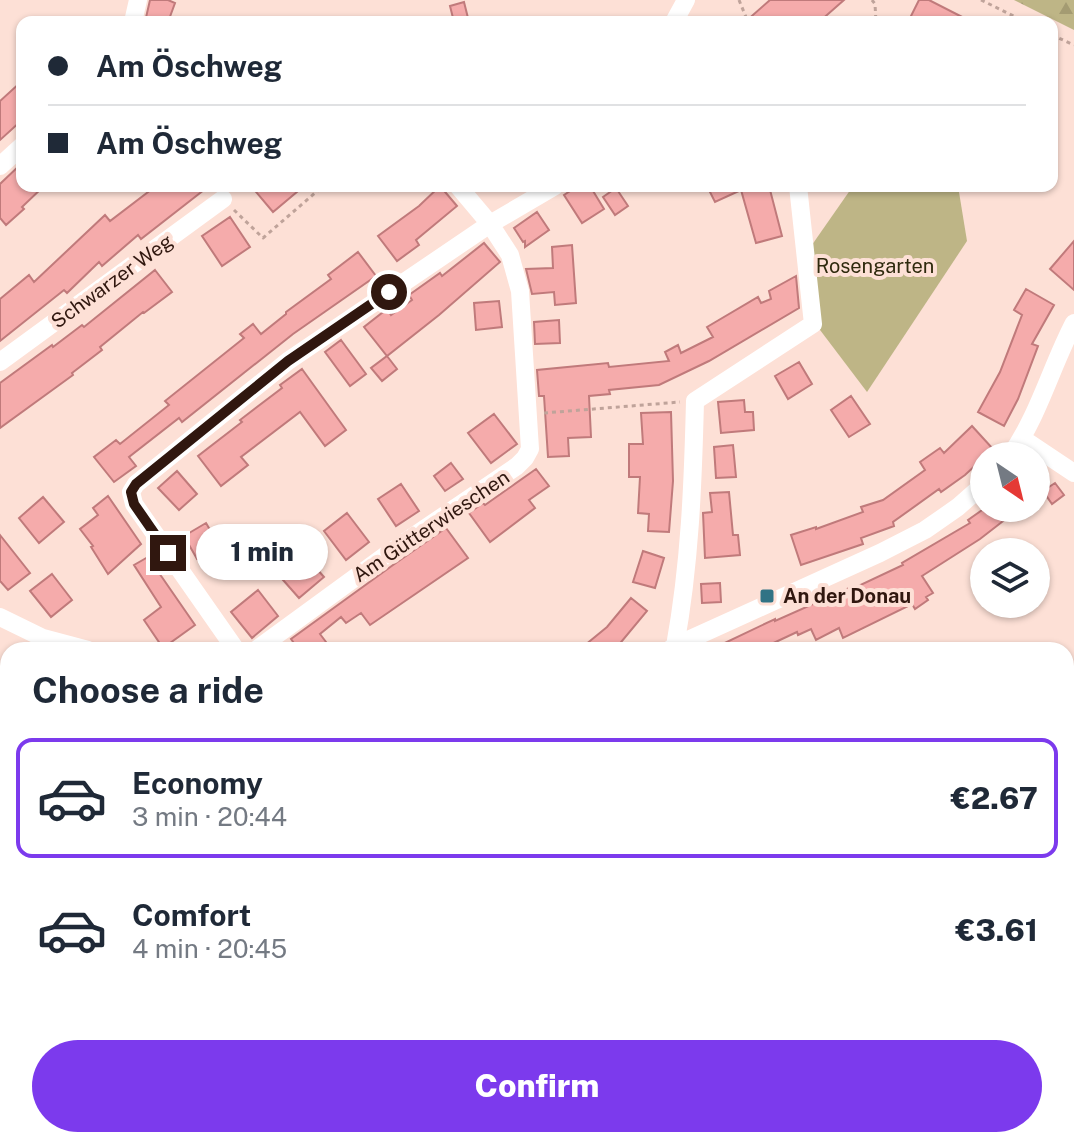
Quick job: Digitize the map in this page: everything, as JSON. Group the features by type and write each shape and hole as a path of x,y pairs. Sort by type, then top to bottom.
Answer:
{"street":[{"path":"0,166 16,151"},
{"name":"Am Gütterwieschen","path":"267,642 386,555 517,466 530,449 520,291 510,255 490,224 463,192"},
{"path":"230,642 134,504 131,492 136,484 288,361 490,224 545,192"},
{"path":"673,642 684,598 693,504 695,401 813,324 799,192"},
{"name":"Schwarzer Weg","path":"0,362 223,199"},
{"path":"1021,442 1074,323"},
{"path":"1023,439 1074,473"},
{"path":"685,642 925,530 970,496"},
{"path":"0,617 58,642"}],"path":[{"path":"981,0 1014,16"},
{"path":"223,199 263,238 316,192"},
{"path":"528,414 695,401"}],"green space":[{"path":"1014,0 1074,0 1074,30 1058,22 1058,16 1046,16"},
{"name":"Rosengarten","path":"849,192 959,192 967,241 867,392 817,326 807,252"}],"building":[{"path":"150,0 175,3 170,16 146,16"},
{"path":"770,0 844,0 826,16 752,16"},
{"path":"919,0 929,0 960,16 911,16"},
{"path":"464,2 468,16 452,16 450,6"},
{"path":"16,86 16,125 0,140 0,101"},
{"path":"16,169 16,192 38,192 6,225 0,218 0,184"},
{"path":"148,192 201,192 141,239 138,235 102,266 99,262 67,293 64,290 0,341 0,299 29,275 34,282 105,215 110,221"},
{"path":"256,192 297,192 273,212"},
{"path":"434,192 445,192 457,206 416,240 419,245 397,261 378,236"},
{"path":"569,192 594,192 604,209 582,223 564,195"},
{"path":"610,192 619,192 628,206 615,215 603,197"},
{"path":"710,192 737,192 715,202"},
{"path":"742,192 771,192 782,236 756,243"},
{"path":"537,212 549,230 525,247 525,241 514,228"},
{"path":"230,217 250,247 222,266 202,236"},
{"path":"1074,241 1074,290 1050,269"},
{"path":"484,243 500,262 387,356 364,327 387,309 391,315 412,300 409,295 440,273 442,276"},
{"path":"572,245 576,303 555,305 554,292 532,294 526,269 553,268 552,247"},
{"path":"358,252 376,276 293,334 182,422 179,418 129,457 136,466 114,482 94,457 116,440 120,444 169,405 165,401 244,338 240,334 253,324 261,334 331,279 328,275"},
{"path":"155,270 172,292 100,347 102,350 73,375 0,428 0,383 82,325 84,327"},
{"path":"796,276 799,308 709,361 659,385 609,390 610,394 589,396 591,437 568,438 569,456 548,457 544,396 539,396 537,370 669,361 665,352 678,345 681,353 713,337 707,327 758,297 761,303 771,299 769,291"},
{"path":"1026,289 1054,305 1032,344 1038,346 1004,426 978,412 1000,372 1022,315 1014,310"},
{"path":"499,301 502,327 476,330 474,303"},
{"path":"559,320 560,343 535,344 534,322"},
{"path":"341,340 366,374 350,386 325,352"},
{"path":"387,356 397,369 382,381 371,368"},
{"path":"799,362 812,384 788,399 775,376"},
{"path":"302,369 346,430 325,446 300,412 241,457 248,465 221,486 198,456"},
{"path":"851,396 870,424 849,437 831,410"},
{"path":"744,400 745,412 753,412 754,430 721,433 718,402"},
{"path":"671,412 673,481 669,532 648,531 649,514 638,513 640,477 629,477 629,444 643,444 641,413"},
{"path":"494,414 517,444 491,463 468,433"},
{"path":"972,426 987,442 970,442 970,470 893,522 894,526 861,538 863,544 801,565 791,535 863,512 861,507 883,500 925,470 920,462 940,448 944,453"},
{"path":"733,445 736,477 716,478 714,447"},
{"path":"451,463 463,479 445,491 434,476"},
{"path":"536,469 549,486 529,500 535,508 490,542 469,513"},
{"path":"177,471 197,494 179,510 158,488"},
{"path":"1055,483 1064,495 1052,504 1050,501 1050,486"},
{"path":"401,484 419,511 396,526 378,499"},
{"path":"729,492 733,535 738,535 740,555 705,558 703,513 712,512 710,493"},
{"path":"108,496 141,544 108,574 80,529 98,515 93,508"},
{"path":"43,497 64,522 39,543 19,518"},
{"path":"347,513 369,542 346,560 324,531"},
{"path":"970,519 970,522 1002,522 981,538 970,538 970,545 922,576 933,593 915,609 912,604 843,638 839,628 816,640 811,629 776,642 727,642 903,565 970,523 968,520"},
{"path":"206,523 220,547 197,559 184,536"},
{"path":"446,528 468,558 370,625 361,613 346,623 341,617 320,634 326,642 293,642 291,639"},
{"path":"0,535 30,573 8,590 0,581"},
{"path":"301,551 324,577 299,598 276,572"},
{"path":"643,551 664,558 655,588 633,582"},
{"path":"148,557 195,625 171,642 159,642 144,620 161,607 134,565"},
{"path":"52,574 72,600 51,617 30,591"},
{"path":"720,583 721,602 702,603 701,584"},
{"path":"258,590 278,616 252,638 231,612"},
{"path":"631,598 647,611 621,642 589,642 607,627"}],"place":[{"name":"An der Donau","path":"767,596"}],"route":[{"path":"168,553 134,504 131,492 136,484 288,361 389,292"}]}
